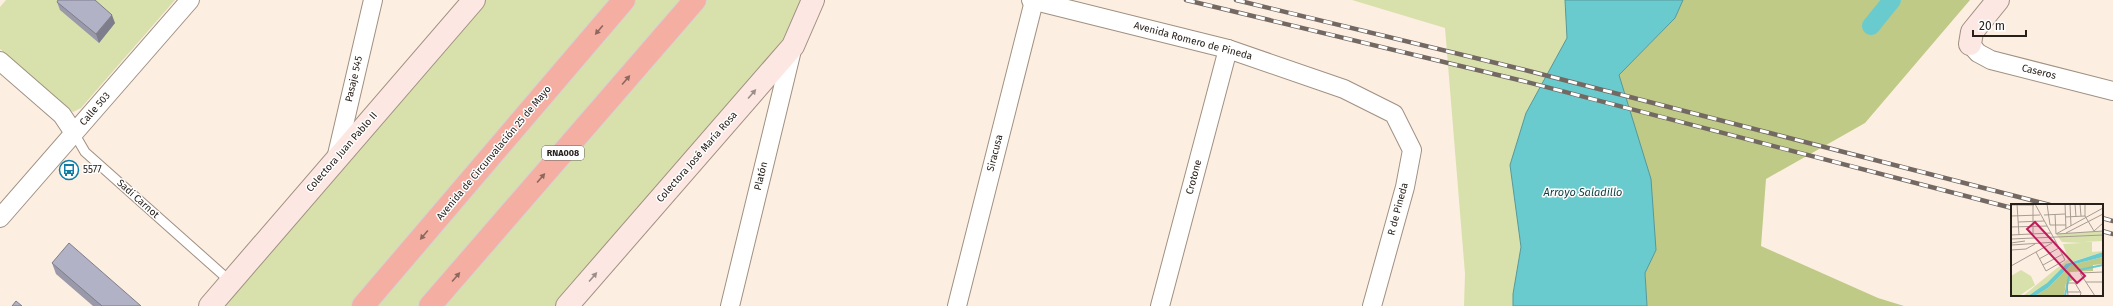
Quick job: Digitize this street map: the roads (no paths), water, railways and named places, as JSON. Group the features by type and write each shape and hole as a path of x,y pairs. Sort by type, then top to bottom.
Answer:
{"highway":[{"name":"Avenida de Circunvalación 25 de Mayo","path":"363,306 624,0"},
{"name":"RNA008","path":"430,306 695,0"},
{"path":"357,306 406,257"}],"main road":[{"name":"Colectora Juan Pablo II","path":"210,306 474,0"},
{"name":"Colectora José María Rosa","path":"567,306 793,46 813,0"},
{"path":"1970,44 1972,32 1998,0"}],"street":[{"name":"Calle 503","path":"0,218 190,0"},
{"name":"Pasaje 545","path":"336,159 373,0"},
{"name":"Avenida Romero de Pineda","path":"1033,0 1228,49 1344,89 1394,114"},
{"name":"Siracusa","path":"957,306 1033,0"},
{"name":"Caseros","path":"1970,44 1978,53 1991,60 2113,91"},
{"name":"Platón","path":"730,306 793,46"},
{"name":"Crotone","path":"1160,306 1228,49"},
{"name":"Sadi Carnot","path":"0,61 62,115 74,133"},
{"name":"R de Pineda","path":"1372,306 1405,187 1412,150 1394,114"}],"lane":[{"name":"Sadi Carnot","path":"74,133 86,152 231,282"}],"water":[{"name":"Arroyo Saladillo","path":"1565,0 1683,0 1675,18 1619,75 1651,179 1656,250 1645,273 1647,306 1513,306 1513,294 1521,247 1510,165 1526,113 1567,38"}],"waterway":[{"path":"1871,26 1892,0"}],"railway":[{"path":"1186,0 1523,81 2011,208"},
{"path":"1236,0 1525,70 2046,204"},
{"path":"2103,218 2113,221"},
{"path":"2103,231 2113,234"}],"place":[{"name":"5577","path":"69,170"}]}
